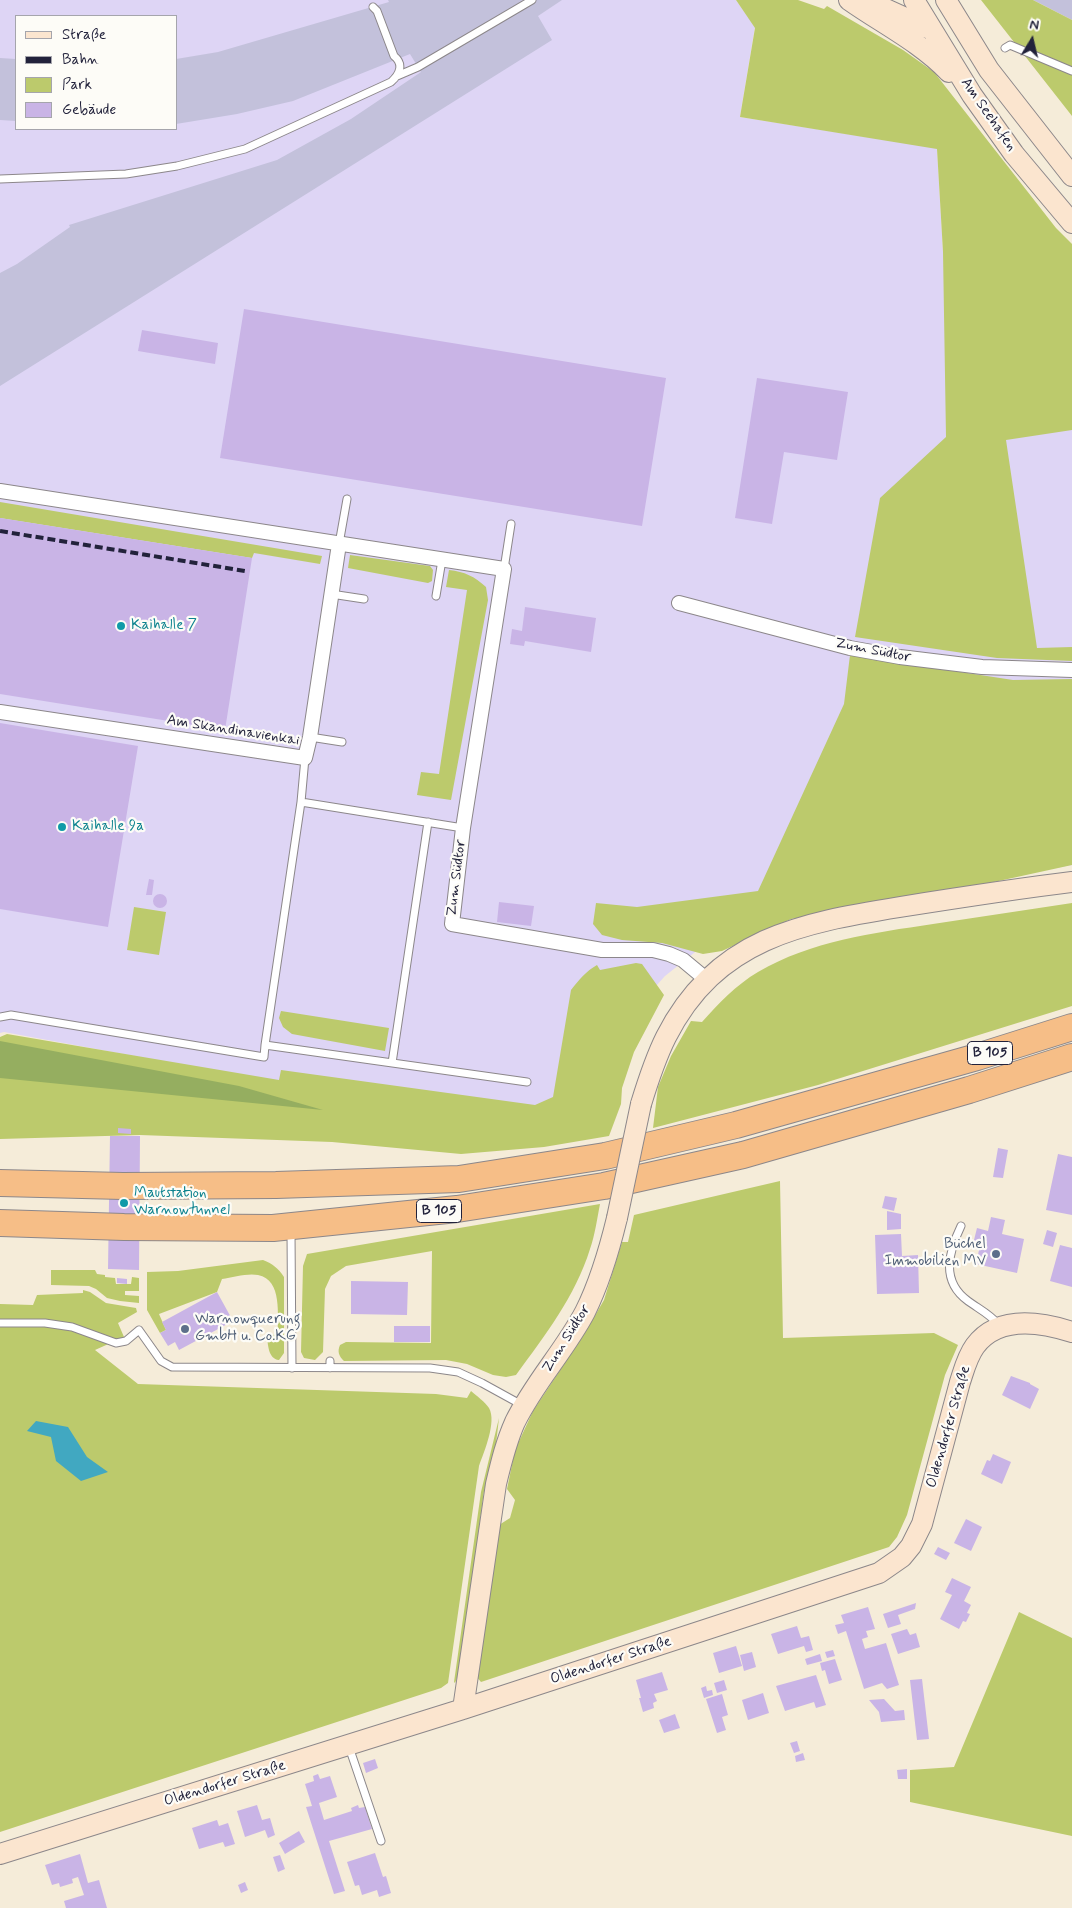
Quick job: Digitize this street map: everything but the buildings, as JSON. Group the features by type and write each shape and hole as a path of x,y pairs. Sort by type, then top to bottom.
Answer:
{"highway":[{"name":"B 105","path":"0,1183 123,1186 267,1185 459,1179 605,1156 736,1125 934,1070 1072,1027"},
{"name":"B 105","path":"0,1223 124,1227 292,1227 457,1209 604,1186 743,1154 960,1093 1072,1057"}],"street":[{"path":"849,0 924,49 972,96"},
{"path":"858,0 879,6 933,31 989,70"},
{"name":"Am Seehafen","path":"914,0 972,96 1014,154 1072,223"},
{"name":"Am Seehafen","path":"946,0 989,70 1072,176"},
{"path":"0,491 504,569"},
{"name":"Am Skandinavienkai","path":"0,712 305,758 310,737 338,544"},
{"name":"Zum Südtor","path":"504,569 463,828 452,924 602,950 653,950 683,960 707,980"},
{"name":"Zum Südtor","path":"679,603 850,648 900,657 982,667 1072,670"},
{"name":"Zum Südtor","path":"463,1709 496,1484 508,1440 524,1407 584,1314 597,1287 617,1218 641,1104 652,1067 666,1037 690,998 707,980 745,950 763,940 784,932 850,915 1072,882"},
{"name":"Oldendorfer Straße","path":"0,1854 463,1709 879,1573 902,1557 911,1546 922,1524 966,1362 976,1345 988,1334 1000,1327 1017,1323 1035,1323 1072,1332"}],"lane":[{"path":"0,179 126,174 177,166 245,149 391,82 397,76 418,67 532,0"},
{"path":"373,7 377,11 394,56 399,59 400,67 397,76"},
{"path":"1005,48 1010,45 1072,71"},
{"path":"338,544 346,499"},
{"path":"504,569 511,524"},
{"path":"436,596 442,560"},
{"path":"331,594 364,599"},
{"path":"310,737 342,742"},
{"path":"0,1017 11,1015 264,1057 301,802 305,758"},
{"path":"301,802 463,828"},
{"path":"392,1063 428,822"},
{"path":"265,1045 527,1082"},
{"path":"961,1226 952,1245 948,1266 954,1284 965,1299 993,1318 1000,1327"},
{"path":"292,1227 292,1368"},
{"path":"0,1323 45,1323 72,1327 116,1343 126,1341 139,1330 161,1361 172,1367 292,1368 330,1364 430,1368 458,1372 482,1383 524,1407"},
{"path":"348,1745 380,1841"}],"shaded area":[{"path":"0,0 736,0 755,27 740,117 937,148 943,252 1072,417 1072,865 784,917 699,949 665,976 648,995 601,1102 536,1110 280,1083 4,1032 0,1033"},
{"path":"388,0 562,0 538,16 552,40 0,386 0,273 17,264 70,227 69,225 277,160 351,119 421,72 410,54 293,101 237,114 178,124 178,59 218,52 389,2"},
{"path":"1033,0 1072,0 1072,20 1041,4"},
{"path":"0,58 15,59 15,121 0,120"}],"green space":[{"path":"736,0 798,0 824,9 827,6 903,50 934,72 1056,228 1072,244 1072,430 1006,440 1037,648 1072,647 1072,661 997,658 855,637 880,498 946,437 943,252 937,149 740,117 755,28"},
{"path":"981,0 1033,0 1072,20 1072,116"},
{"path":"0,502 322,556 320,564 254,553 252,558 0,518"},
{"path":"350,555 430,566 433,570 432,581 428,583 348,568"},
{"path":"449,570 469,575 482,583 486,587 488,600 451,800 417,795 421,772 439,774 467,590 446,587"},
{"path":"850,655 1013,680 1072,679 1072,865 971,887 791,919 722,951 703,954 662,943 622,940 602,935 593,924 596,903 637,907 758,891 844,704"},
{"path":"1072,903 1072,1006 818,1085 653,1128 658,1087 671,1056 691,1021 702,1022 735,989 750,977 778,961 821,946 865,935"},
{"path":"134,907 166,912 159,955 127,950"},
{"path":"636,963 642,964 664,995 634,1052 622,1088 621,1104 609,1136 544,1147 461,1154 332,1142 140,1135 0,1139 0,1037 7,1034 279,1080 281,1070 535,1105 553,1097 571,990 586,973 597,965 600,970"},
{"path":"281,1011 389,1028 385,1051 292,1034 283,1027 279,1018"},
{"path":"0,1041 239,1086 323,1110 0,1078"},
{"path":"780,1181 783,1338 934,1333 958,1345 945,1375 907,1515 897,1537 889,1547 481,1682 475,1675 499,1525 510,1518 515,1500 507,1489 515,1450 533,1411 586,1331 604,1300 622,1242 628,1242 634,1215"},
{"path":"600,1204 595,1233 584,1267 558,1315 516,1375 506,1377 493,1375 467,1364 446,1360 344,1361 341,1357 339,1347 346,1342 431,1343 432,1251 346,1266 331,1276 325,1289 323,1352 315,1360 304,1358 301,1352 303,1266 307,1254"},
{"path":"263,1260 280,1271 284,1277 284,1353 279,1360 273,1357 268,1347 267,1336 278,1334 278,1309 275,1291 272,1284 266,1278 258,1275 245,1275 222,1279 217,1292 159,1314 166,1330 160,1333 147,1310 147,1272 178,1271"},
{"path":"51,1270 95,1270 97,1274 115,1278 116,1284 131,1284 132,1277 139,1278 139,1291 125,1291 125,1295 139,1296 139,1303 107,1298 89,1286 51,1285"},
{"path":"83,1290 90,1292 106,1303 136,1308 137,1312 118,1323 124,1337 95,1350 138,1384 436,1394 467,1398 471,1391 489,1408 492,1421 491,1429 479,1466 448,1683 441,1688 0,1832 0,1304 33,1305 37,1295 83,1293"},
{"path":"499,1418 496,1444 484,1491 460,1670 455,1683 481,1492"},
{"path":"1019,1612 1072,1638 1072,1836 910,1802 910,1770 954,1767"}],"water":[{"path":"36,1421 68,1427 87,1457 108,1472 81,1481 56,1461 51,1437 27,1431"}],"railway":[{"path":"0,531 245,571"}],"place":[{"name":"Kaihalle 7","path":"121,626"},
{"name":"Kaihalle 9a","path":"62,827"},
{"name":"Mautstation Warnowtunnel","path":"124,1203"},
{"name":"Büchel Immobilien MV","path":"996,1254"},
{"name":"Warnowquerung GmbH u. Co.KG","path":"185,1329"}]}
